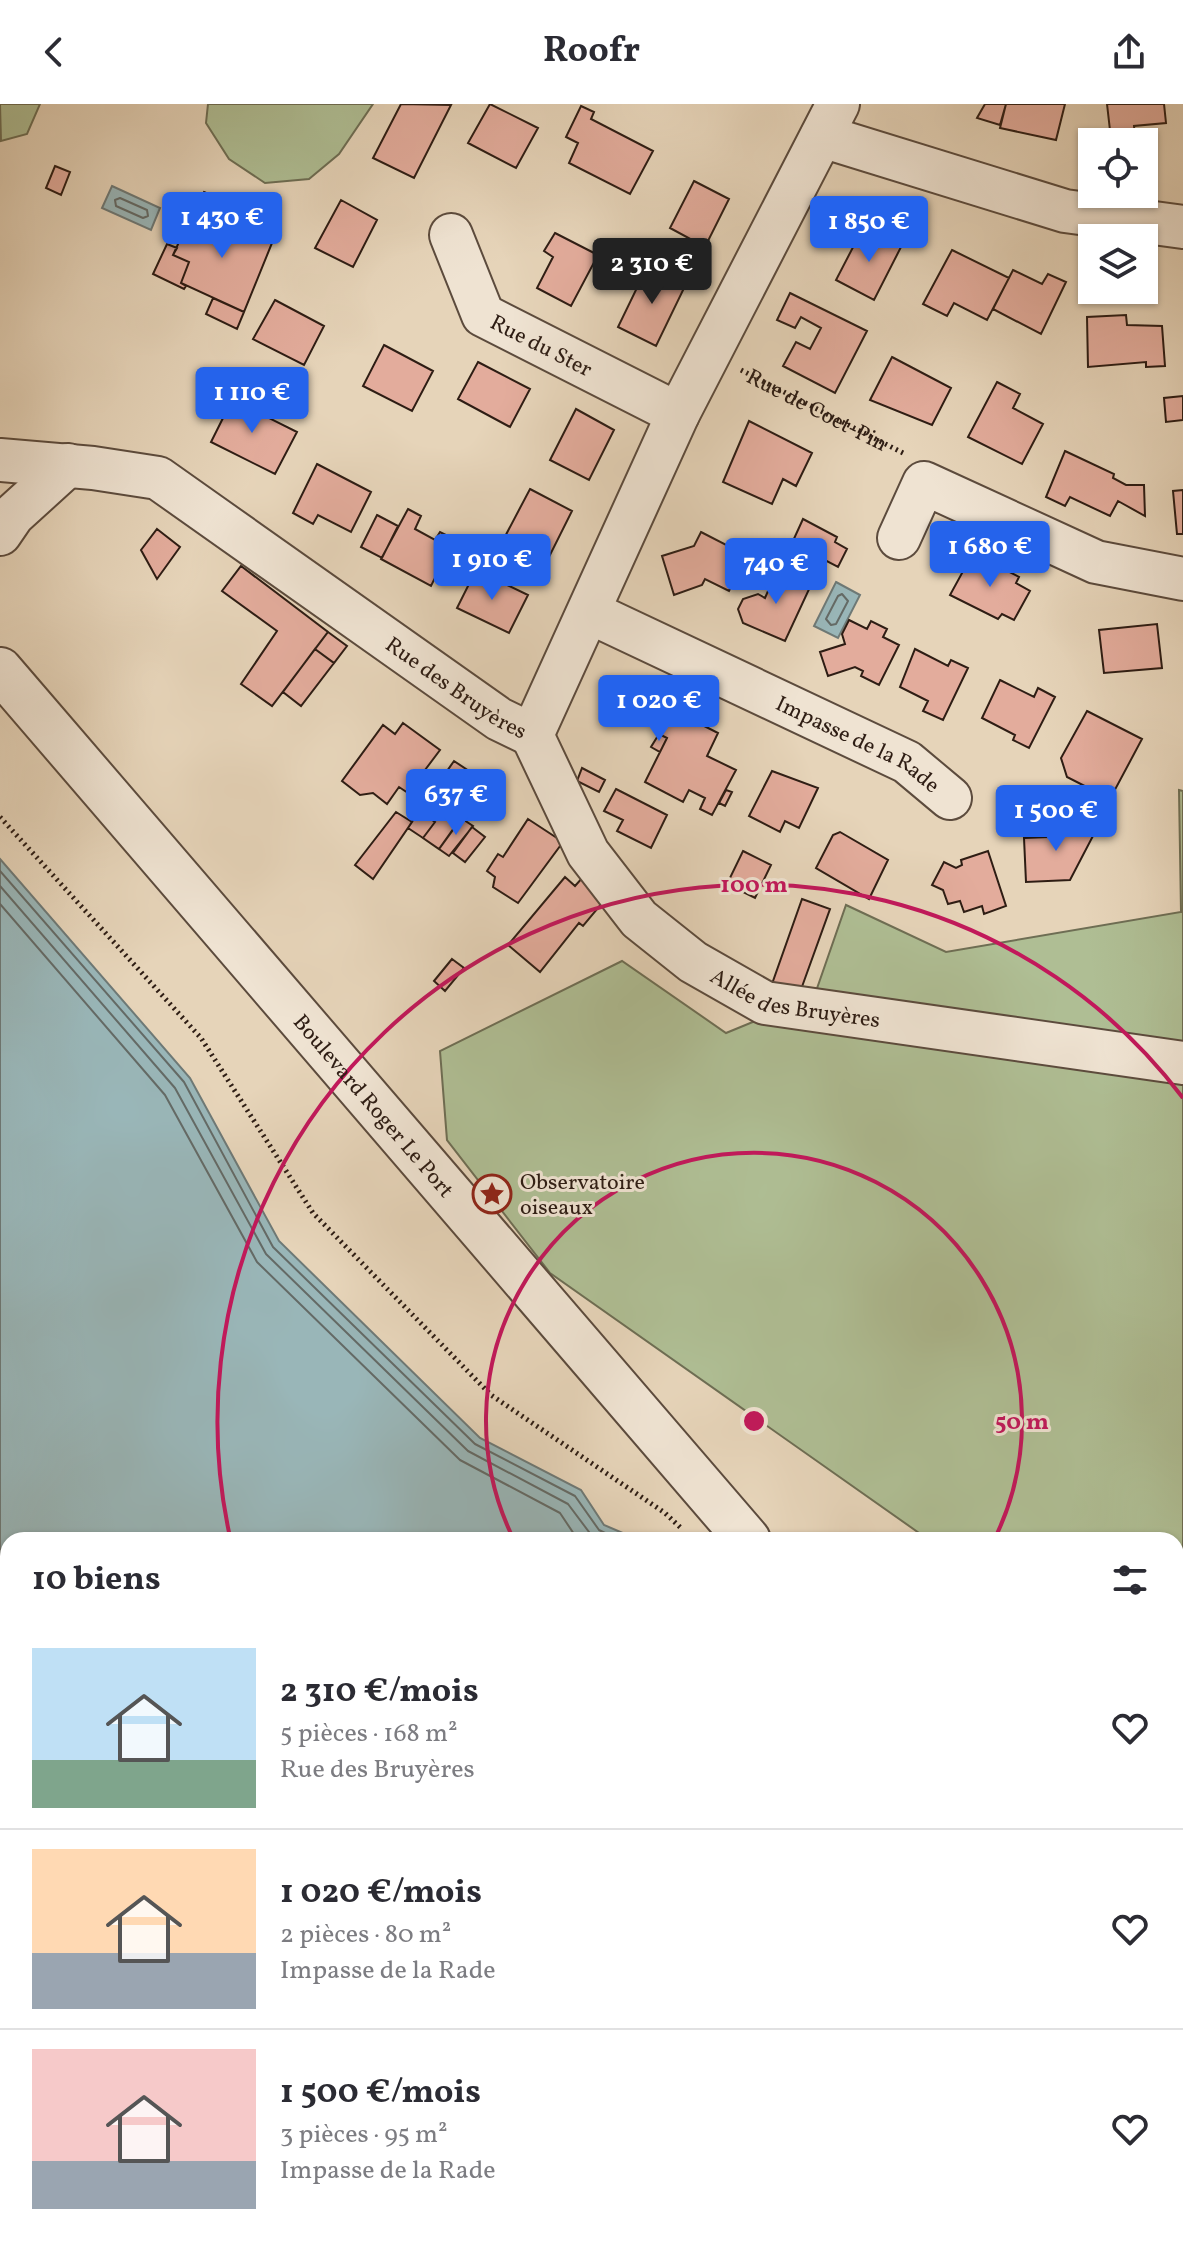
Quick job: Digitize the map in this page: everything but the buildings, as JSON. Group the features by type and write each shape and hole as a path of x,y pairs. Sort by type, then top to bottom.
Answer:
{"street":[{"path":"830,120 1065,211 1183,227"},
{"name":"Rue des Bruyères","path":"0,460 68,465 158,478 499,719 532,735 678,414 830,120"},
{"name":"Rue du Ster","path":"451,235 483,315 678,414"},
{"path":"0,534 13,515 68,465"},
{"path":"899,538 924,483 1096,562 1183,579"},
{"name":"Impasse de la Rade","path":"589,612 907,762 950,798"},
{"name":"Boulevard Roger Le Port","path":"0,670 741,1532"},
{"name":"Allée des Bruyères","path":"532,735 588,853 639,919 693,962 765,1003 1183,1063"}],"path":[{"name":"Rue de Coet-Pin","path":"705,362 739,369 901,450 924,483"},
{"path":"0,817 201,1038 313,1213 491,1395 665,1513 684,1531"}],"green space":[{"path":"0,104 40,104 27,134 1,141"},
{"path":"208,104 373,104 339,154 309,179 265,183 229,159 206,123"},
{"path":"1179,790 1183,791 1183,1532 918,1532 550,1273 447,1140 440,1051 622,961 726,1033 814,997 846,905 946,952 1181,912"}],"water":[{"path":"112,186 160,208 151,230 102,208"},
{"path":"836,582 860,595 838,638 814,626"},
{"path":"0,859 190,1078 279,1241 480,1438 581,1490 604,1525 620,1532 0,1532"}],"place":[{"name":"Observatoire oiseaux","path":"492,1194"}]}
